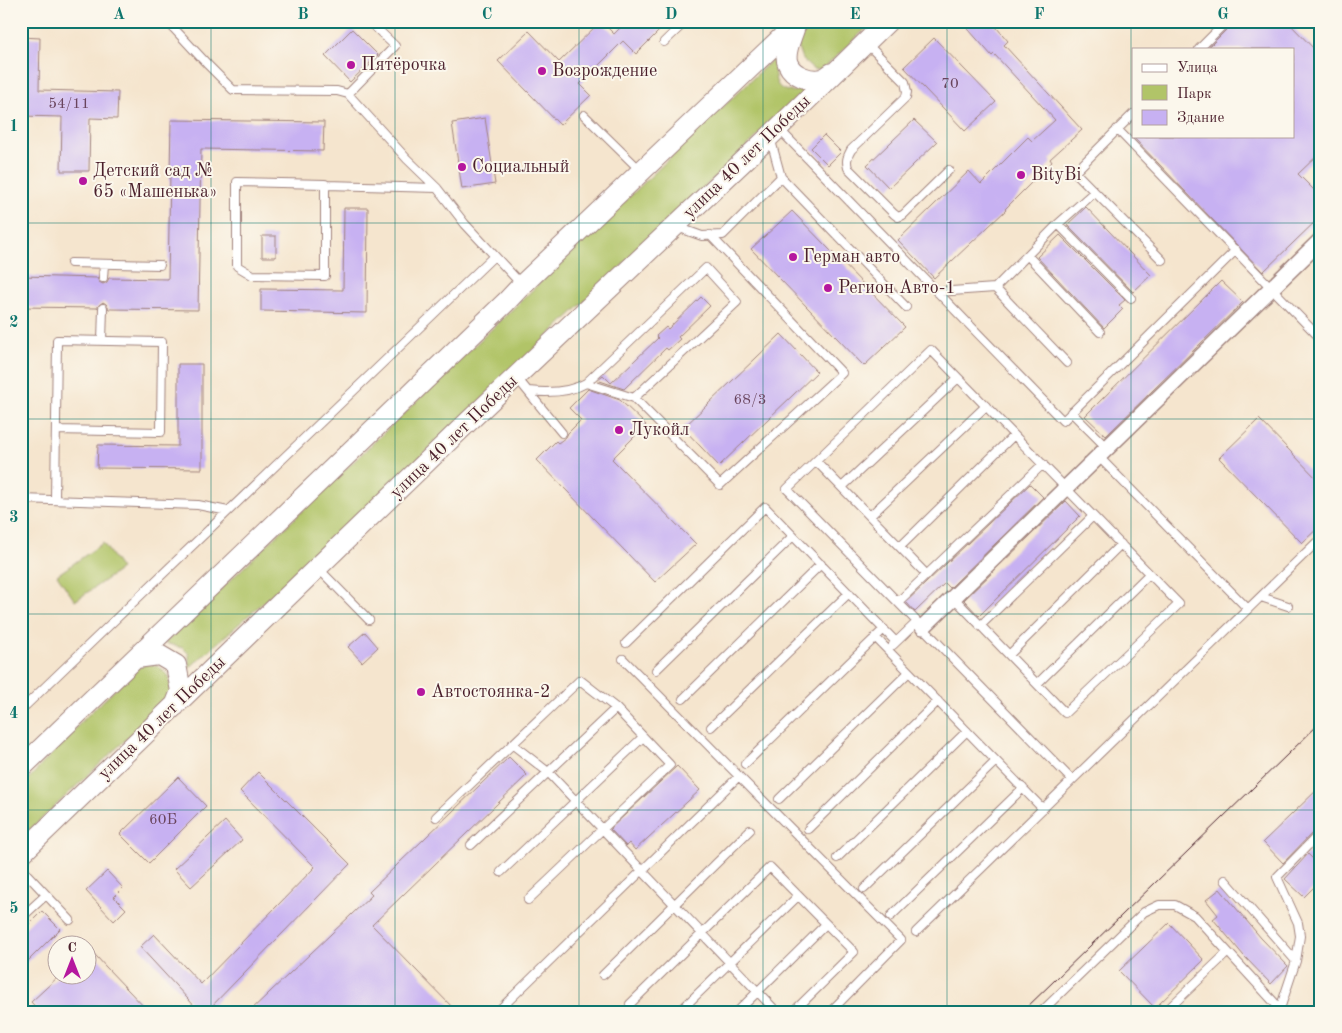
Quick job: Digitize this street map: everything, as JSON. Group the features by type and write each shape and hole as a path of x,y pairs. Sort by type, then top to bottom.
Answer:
{"street":[{"name":"улица 40 лет Победы","path":"21,854 318,568 522,384 675,226 888,21"},
{"path":"797,23 787,51 788,64 795,72 811,80 824,79 843,65"},
{"path":"21,768 797,23"},
{"path":"920,624 953,598 1321,240"},
{"path":"136,658 159,655 176,665 181,691 175,706"}],"lane":[{"path":"167,21 233,90 337,91 348,94 407,159 437,188 465,224 522,285"},
{"path":"348,94 395,46 369,21"},
{"path":"664,42 686,21"},
{"path":"1200,48 1227,21"},
{"path":"866,43 904,82 908,92 906,98 851,150 846,162 848,168 898,217 903,215 949,170"},
{"path":"584,115 642,172"},
{"path":"1132,115 1075,172 1162,260"},
{"path":"1117,129 1321,338"},
{"path":"774,132 781,177 906,307"},
{"path":"774,132 937,292 1063,421 1236,250"},
{"path":"675,226 702,236 722,235 781,177"},
{"path":"325,184 325,276 252,275 237,266 237,182 325,184 437,188"},
{"path":"937,292 994,288 1058,224 1094,192"},
{"path":"1058,224 1131,298"},
{"path":"586,383 634,398 720,485 842,373 710,235"},
{"path":"21,710 494,256"},
{"path":"1028,256 1100,332"},
{"path":"71,263 160,264"},
{"path":"103,278 104,264"},
{"path":"522,384 546,393 578,388 586,383 706,268 737,302 634,398"},
{"path":"994,288 1067,363"},
{"path":"102,341 103,308"},
{"path":"55,500 57,340 162,342 161,432 56,430"},
{"path":"953,598 1065,713 1179,604 931,350 788,489 1072,780"},
{"path":"842,487 958,378"},
{"path":"522,384 562,433"},
{"path":"870,516 986,406"},
{"path":"1072,412 1102,452 1248,609"},
{"path":"900,547 1014,435"},
{"path":"816,461 927,575"},
{"path":"898,602 1043,464"},
{"path":"21,499 198,505 228,511"},
{"path":"626,643 765,507 896,642"},
{"path":"980,626 1093,516"},
{"path":"656,670 793,536"},
{"path":"916,932 1321,538"},
{"path":"1009,655 1121,544"},
{"path":"683,699 821,564"},
{"path":"318,568 369,620"},
{"path":"1037,684 1149,574"},
{"path":"711,728 849,593"},
{"path":"1261,597 1288,606"},
{"path":"888,650 920,624"},
{"path":"745,764 884,629"},
{"path":"876,638 1043,809"},
{"path":"623,659 901,940 830,1012"},
{"path":"779,799 909,672"},
{"path":"436,817 580,680 616,708 670,765 528,900"},
{"path":"808,829 938,702"},
{"path":"471,845 616,708"},
{"path":"837,858 967,731"},
{"path":"501,872 643,737"},
{"path":"512,744 548,772 641,872 778,1012"},
{"path":"864,889 996,761"},
{"path":"497,1012 739,776"},
{"path":"891,916 1023,788"},
{"path":"603,975 750,830"},
{"path":"1281,1010 1296,961 1300,936 1298,923 1278,877 1321,832"},
{"path":"630,1004 770,867 854,952 793,1012"},
{"path":"21,868 70,920"},
{"path":"1225,880 1296,961"},
{"path":"21,918 46,894"},
{"path":"679,1012 798,896"},
{"path":"1040,1012 1144,912 1159,905 1175,905 1195,916 1281,1010"},
{"path":"737,1012 826,924"},
{"path":"1165,1012 1228,952"}],"green space":[{"path":"812,21 874,21 823,69 814,70 802,58 798,46 802,34"},
{"path":"776,56 775,74 778,86 789,91 807,89 344,531 189,668 189,654 183,648 165,643"},
{"path":"103,543 121,569 75,601 57,575"},
{"path":"149,664 158,666 169,676 171,692 168,700 21,838 21,787 88,715 140,666"}],"building":[{"name":"Возрождение","path":"601,21 614,34 627,21 669,21 636,54 623,41 580,84 591,95 560,125 498,61 529,31 559,62"},
{"path":"961,21 991,21 1008,41 1004,45 1082,130 1050,159 1052,162 1006,210 934,278 898,240 969,171 981,184 1028,137 1032,141 1055,120 994,54 992,56"},
{"path":"1232,21 1287,21 1321,56 1321,152 1298,174 1321,197 1321,216 1263,272 1134,138 1294,138 1294,48 1208,48 1231,25"},
{"path":"352,29 378,55 350,82 325,56"},
{"path":"21,37 40,38 39,90 118,92 117,119 90,118 89,171 61,171 62,117 21,116"},
{"path":"934,38 996,102 965,131 904,67"},
{"path":"485,118 495,184 462,189 452,123"},
{"path":"171,120 324,122 323,151 201,149 198,310 109,309 103,302 97,308 21,307 21,276 97,278 103,284 109,278 168,279"},
{"path":"914,120 937,142 889,188 867,165"},
{"path":"824,135 841,152 828,165 811,148"},
{"path":"1086,207 1151,275 1133,292 1067,225"},
{"path":"344,208 368,208 367,313 261,311 261,289 343,290"},
{"name":"Регион Авто-1","path":"792,211 905,327 864,366 751,249"},
{"path":"1060,235 1125,300 1119,305 1123,309 1104,328 1037,257"},
{"path":"262,236 276,236 276,257 262,257"},
{"path":"1221,281 1243,302 1106,436 1085,416"},
{"path":"701,297 710,306 678,337 680,339 668,350 666,348 624,389 597,380 603,375 611,383 658,338 656,336 666,327 668,329"},
{"path":"781,334 817,372 719,466 683,428"},
{"path":"178,364 202,364 202,469 97,468 98,445 178,446"},
{"path":"588,389 620,400 646,425 612,459 696,544 655,582 537,460 556,441 558,443 566,437 581,420 569,408"},
{"path":"1259,419 1321,483 1321,525 1302,543 1219,458"},
{"path":"1030,484 1043,497 950,588 945,583 915,612 906,602"},
{"path":"1066,501 1080,516 979,616 964,600"},
{"path":"365,632 378,647 362,662 348,647"},
{"path":"509,757 527,775 372,925 457,1012 249,1012 372,895 369,892"},
{"path":"677,766 700,790 635,850 629,843 626,846 610,829"},
{"path":"258,772 350,864 206,1012 200,1012 140,947 154,934 201,984 315,867 240,791"},
{"path":"178,777 206,806 149,863 120,834"},
{"path":"1321,786 1321,826 1283,863 1263,842"},
{"path":"225,821 242,840 191,887 174,869"},
{"path":"1308,854 1321,867 1321,880 1304,897 1285,879"},
{"path":"107,871 123,888 114,897 126,909 114,921 86,891"},
{"path":"1220,889 1261,938 1288,966 1271,984 1244,956 1213,919 1218,915 1206,900"},
{"path":"42,911 60,929 53,936 48,936 48,941 21,968 21,932"},
{"path":"1169,923 1204,960 1155,1008 1119,971"},
{"path":"98,958 149,1012 40,1012 31,1002 48,986 98,986"}],"tram line":[{"path":"1022,1012 1321,722"}],"place":[{"name":"Пятёрочка","path":"351,65"},
{"name":"Возрождение","path":"542,71"},
{"name":"Социальный","path":"462,167"},
{"name":"BityBi","path":"1021,175"},
{"name":"Детский сад № 65 «Машенька»","path":"83,181"},
{"name":"Герман авто","path":"793,257"},
{"name":"Регион Авто-1","path":"828,288"},
{"name":"Лукойл","path":"619,430"},
{"name":"Автостоянка-2","path":"421,692"}]}
